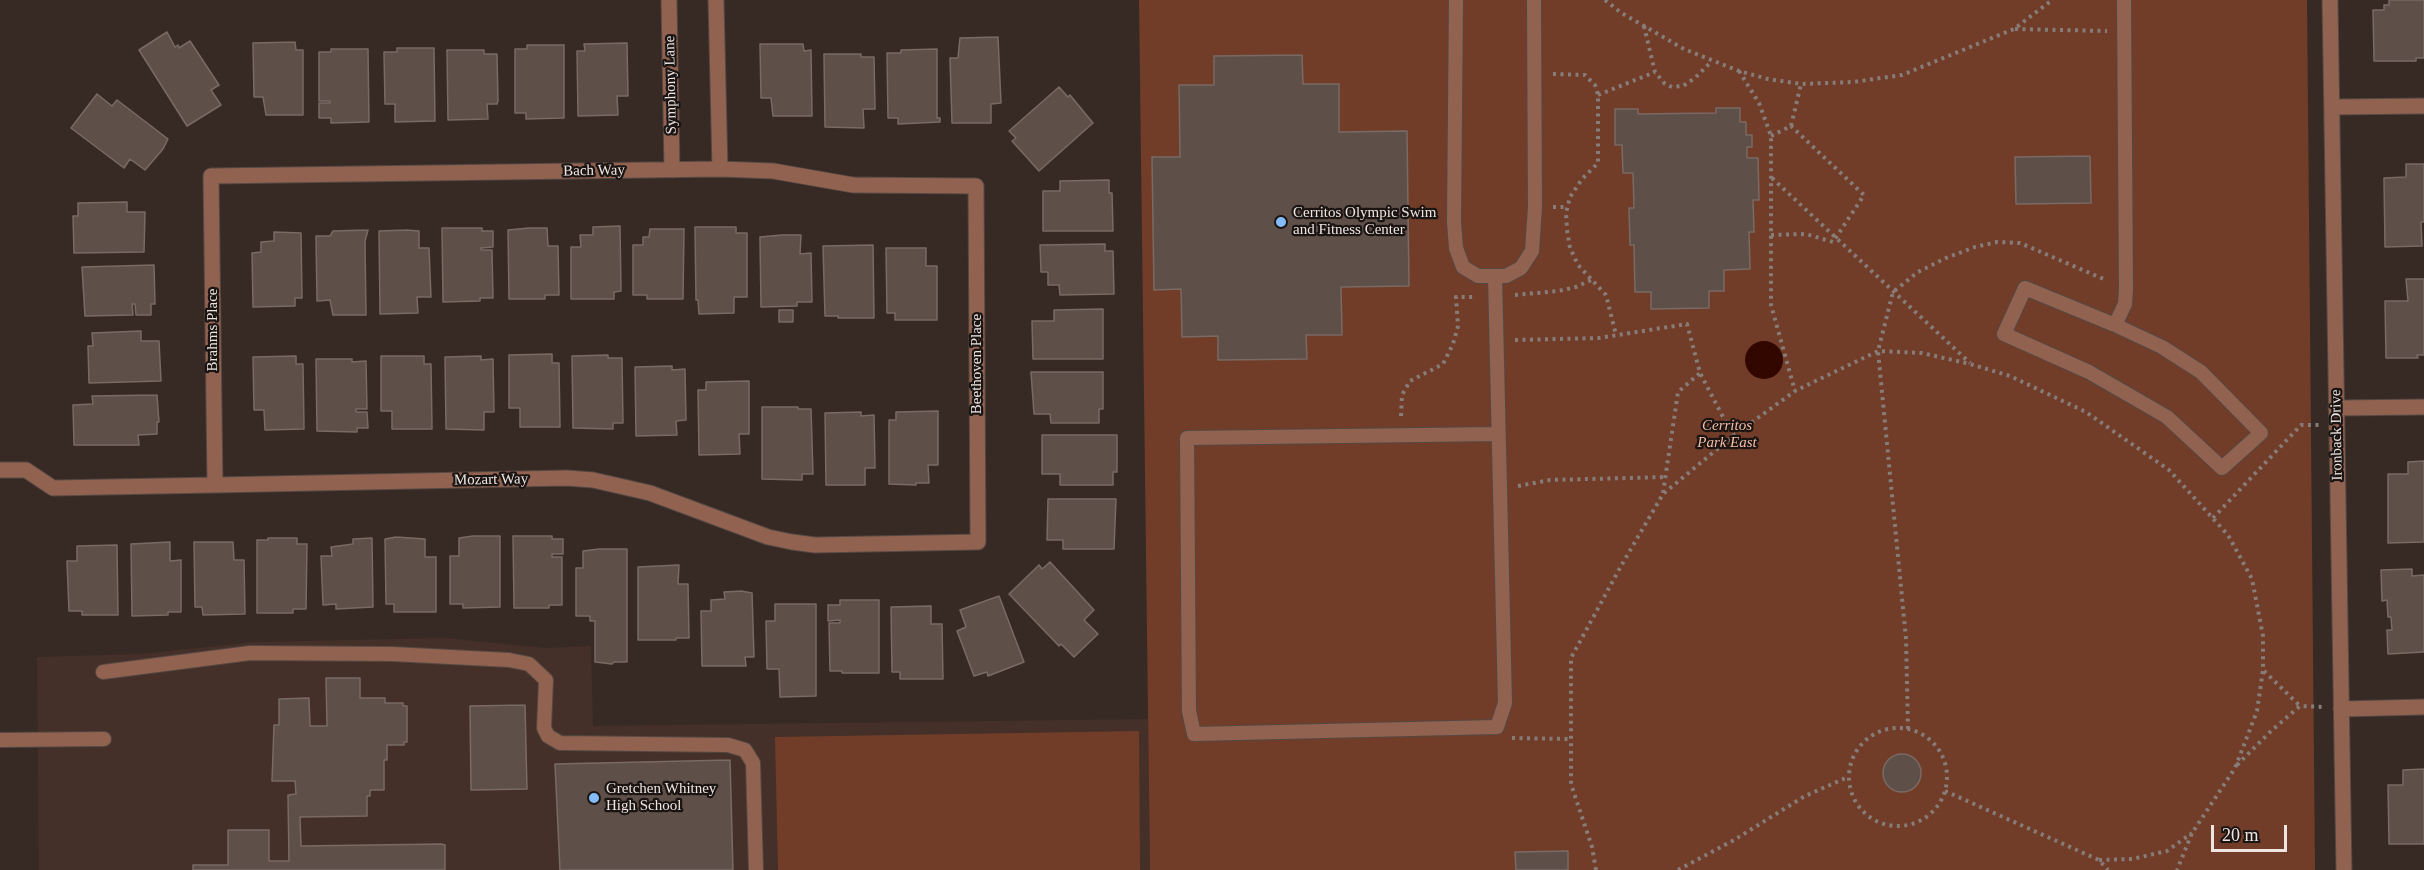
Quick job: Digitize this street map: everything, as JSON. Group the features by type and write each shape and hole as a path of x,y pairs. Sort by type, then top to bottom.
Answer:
{"street":[{"name":"Symphony Lane","path":"669,0 672,170"},
{"path":"716,0 720,169"},
{"name":"Ironback Drive","path":"2330,0 2344,870"},
{"path":"2331,107 2424,106"},
{"name":"Bach Way","path":"211,176 720,169 773,171 854,185 976,186"},
{"name":"Brahms Place","path":"211,176 214,485"},
{"name":"Beethoven Place","path":"976,186 978,542"},
{"path":"2337,408 2424,406"},
{"name":"Mozart Way","path":"0,470 26,470 53,488 567,478 593,480 659,496 768,537 792,542 815,544 978,542"},
{"path":"2341,709 2424,707"}],"lane":[{"path":"1456,0 1454,222 1456,248 1463,267 1478,276 1506,276 1521,268 1532,250 1534,0"},
{"path":"2115,325 2125,304 2126,289 2124,0"},
{"path":"1494,276 1505,703 1497,727 1194,734 1189,711 1186,438 1498,434"},
{"path":"2025,288 2115,325 2162,347 2201,372 2261,433 2222,468 2168,417 2090,372 2004,334 2025,288"},
{"path":"103,672 250,653 392,654 509,660 529,664 546,680 544,728 548,736 560,743 728,745 745,750 753,763 756,870"},
{"path":"0,740 104,739"}],"path":[{"path":"1605,0 1620,12 1684,49 1739,71 1768,79 1801,84 1853,82 1902,75 2014,29 2052,0"},
{"path":"1644,26 1655,72 1665,84 1672,87 1683,86 1712,61"},
{"path":"2014,29 2125,32"},
{"path":"1739,71 1759,103 1771,136 1771,305 1795,391"},
{"path":"1598,95 1655,72"},
{"path":"1534,74 1584,75 1596,85 1598,163 1582,179 1570,196 1566,213 1570,248 1578,265 1606,295 1616,335"},
{"path":"1791,126 1801,84"},
{"path":"1771,136 1791,126"},
{"path":"1771,235 1806,234 1833,242 1864,195 1791,126"},
{"path":"1771,177 1970,364"},
{"path":"1908,729 1906,639 1878,351 1893,292 1918,272 1946,258 1975,247 1997,242 2020,243 2126,289"},
{"path":"1401,435 1402,395 1410,381 1443,364 1453,344 1458,326 1455,297 1558,291 1576,287 1591,280"},
{"path":"1496,341 1599,338 1687,324 1700,373 1733,436"},
{"path":"1663,494 1733,436 1795,391 1878,351 1922,353 1970,364 2010,376 2086,412 2169,470 2228,535 2252,579 2263,636 2264,670 2257,711 2235,768"},
{"path":"1596,870 1592,847 1571,784 1571,658 1663,494 1678,392 1700,373"},
{"path":"2213,518 2301,425"},
{"path":"1500,490 1550,480 1666,477"},
{"path":"2264,670 2300,706 2341,709"},
{"path":"2177,870 2192,833 2235,768 2271,731 2300,706"},
{"path":"1497,727 1510,738 1571,739"},
{"path":"1897,727 1908,729 1917,731 1932,742 1944,757 1947,776 1945,790 1933,811 1917,822 1898,826 1879,822 1863,812 1852,796 1848,777 1852,758 1863,742 1879,731 1897,727"},
{"path":"1678,870 1734,840 1805,796 1848,777"},
{"path":"1945,790 2099,860 2108,870"},
{"path":"2099,860 2132,859 2168,851 2192,833"}],"shaded area":[{"path":"1764,341 1778,346 1783,360 1778,374 1764,379 1750,374 1745,360 1750,346"},
{"name":"Gretchen Whitney High School","path":"446,638 544,648 591,646 593,726 1148,719 1150,870 39,870 37,657 140,654 255,642"}],"green space":[{"name":"Cerritos Park East","path":"1139,0 2307,0 2315,870 1150,870"},
{"path":"1139,731 1140,870 778,870 775,737"}],"building":[{"path":"2389,0 2424,0 2424,58 2416,58 2416,61 2374,61 2373,10 2384,10 2384,5 2389,5"},
{"path":"167,32 175,47 178,45 179,48 190,41 219,85 211,90 221,105 187,126 139,50"},
{"path":"998,37 1001,103 991,104 991,123 952,123 950,58 958,58 960,38"},
{"path":"295,42 296,50 303,50 303,115 266,115 263,97 254,97 253,43"},
{"path":"627,43 628,96 617,96 618,115 578,116 577,51 585,51 584,44"},
{"path":"760,44 803,44 804,51 811,50 812,116 773,116 771,98 761,98"},
{"path":"527,45 564,45 564,118 526,119 526,113 515,113 515,49 527,49"},
{"path":"397,48 434,48 435,121 395,122 395,104 385,104 384,52 397,52"},
{"path":"331,49 368,49 369,122 331,123 331,118 319,118 319,103 330,103 330,101 319,101 319,52 331,52"},
{"path":"937,49 937,118 940,118 940,122 898,124 898,118 888,118 887,53 901,53 901,50"},
{"path":"447,50 484,50 484,54 497,54 498,101 497,104 487,104 488,119 448,120"},
{"path":"824,54 861,54 861,57 874,57 875,109 863,109 864,128 825,127"},
{"name":"Cerritos Olympic Swim and Fitness Center","path":"1302,55 1303,84 1339,84 1339,132 1407,131 1409,286 1341,287 1342,335 1306,335 1307,359 1218,360 1218,336 1182,337 1181,289 1154,290 1152,157 1180,157 1179,85 1214,85 1214,56"},
{"path":"1059,87 1068,97 1070,95 1093,123 1039,171 1012,141 1016,138 1009,131"},
{"path":"97,94 112,106 117,100 168,139 163,149 145,170 130,159 124,168 71,128"},
{"path":"1716,108 1740,108 1740,122 1746,122 1746,135 1752,135 1752,147 1747,147 1747,158 1758,158 1759,200 1753,200 1754,232 1749,232 1750,269 1724,270 1724,291 1709,291 1709,308 1651,309 1651,292 1635,292 1634,245 1630,245 1629,208 1634,208 1633,173 1623,173 1622,145 1615,145 1615,109 1638,109 1638,114 1716,113"},
{"path":"2090,156 2091,203 2016,204 2015,157"},
{"path":"2406,164 2424,164 2422,246 2385,247 2384,178 2406,177"},
{"path":"1109,180 1109,193 1112,193 1113,231 1043,231 1043,191 1060,191 1060,181"},
{"path":"127,202 127,212 145,212 144,252 74,253 73,216 78,216 78,203"},
{"path":"620,226 621,291 614,292 614,299 571,299 571,247 581,247 580,235 593,235 593,227"},
{"path":"695,227 736,227 736,233 747,233 747,297 734,297 734,313 699,314 698,300 696,300"},
{"path":"442,228 482,228 482,231 493,231 493,247 481,248 481,250 492,250 493,298 480,298 480,301 443,302"},
{"path":"547,228 548,246 558,246 559,295 545,295 545,299 509,299 508,230"},
{"path":"650,229 684,229 683,299 647,299 647,295 633,295 633,245 643,245 643,237 649,237"},
{"path":"368,230 365,241 366,315 333,315 330,300 317,301 316,236 330,236 333,231"},
{"path":"379,231 419,231 419,248 429,248 431,297 417,297 418,313 380,314"},
{"path":"274,232 301,233 302,298 295,298 295,306 253,307 252,253 261,252 261,242 274,241"},
{"path":"801,235 800,254 811,253 812,302 797,302 797,306 761,307 760,237"},
{"path":"1105,244 1105,251 1113,251 1114,294 1060,295 1059,285 1048,285 1048,272 1041,272 1040,245"},
{"path":"873,245 874,318 825,316 823,246"},
{"path":"886,248 926,248 926,266 937,266 937,320 895,320 895,313 887,313"},
{"path":"154,265 155,304 151,304 151,315 136,315 135,304 132,304 133,315 85,316 82,267"},
{"path":"2406,279 2424,279 2424,355 2417,355 2418,358 2386,358 2385,301 2408,301"},
{"path":"1103,309 1103,359 1033,359 1032,321 1054,321 1054,310"},
{"path":"779,310 793,310 793,322 779,322"},
{"path":"141,331 141,341 159,341 161,381 89,383 88,346 93,346 92,333"},
{"path":"552,354 552,363 559,363 560,427 520,427 520,408 509,408 509,355"},
{"path":"608,355 608,358 622,358 623,423 613,423 613,429 573,428 572,356"},
{"path":"296,356 296,364 303,364 304,429 265,430 264,410 254,410 253,357"},
{"path":"381,356 424,356 424,364 431,364 432,429 392,429 392,411 381,411"},
{"path":"481,356 481,360 493,359 494,412 484,412 484,430 446,429 445,357"},
{"path":"316,359 366,361 367,409 356,409 356,412 367,412 368,428 357,428 357,432 317,431"},
{"path":"672,366 672,370 685,369 686,420 676,421 677,435 636,436 635,367"},
{"path":"1031,372 1103,372 1103,409 1099,409 1099,423 1051,423 1050,414 1034,414"},
{"path":"749,381 749,434 739,434 740,454 699,455 698,390 706,390 706,382"},
{"path":"157,395 159,422 157,422 157,434 138,435 139,445 74,445 73,405 93,404 92,396"},
{"path":"762,407 811,409 813,474 802,474 802,480 762,479"},
{"path":"938,411 938,465 928,465 929,483 889,484 889,420 896,420 896,412"},
{"path":"861,412 861,416 874,415 875,468 865,468 865,485 826,485 825,413"},
{"path":"1042,435 1117,435 1117,472 1113,472 1113,485 1060,485 1060,474 1042,474"},
{"path":"2424,461 2424,542 2388,543 2388,474 2408,474 2408,462"},
{"path":"1048,499 1116,499 1114,549 1063,549 1063,540 1047,540"},
{"path":"500,536 500,607 463,608 463,604 450,604 450,556 459,556 459,538"},
{"path":"513,536 552,536 552,539 563,539 563,554 552,554 552,557 562,557 562,605 549,605 549,608 514,608"},
{"path":"396,537 425,539 425,557 436,557 436,612 394,612 394,604 386,604 385,539"},
{"path":"268,538 297,538 297,544 307,544 306,609 293,609 293,613 257,613 257,540 268,540"},
{"path":"372,538 373,607 336,609 336,604 323,605 321,556 332,556 331,547 353,544 353,539"},
{"path":"170,542 170,561 181,560 181,612 168,612 168,615 132,616 131,544"},
{"path":"194,542 233,542 234,560 244,560 245,614 203,615 202,607 195,607"},
{"path":"117,545 118,615 82,615 82,611 69,611 67,561 77,561 77,546"},
{"path":"627,549 627,662 612,664 595,662 595,621 590,621 590,616 576,616 576,568 583,568 583,551"},
{"path":"1050,562 1094,610 1084,620 1098,634 1074,657 1061,644 1059,646 1009,594 1039,565 1042,569"},
{"path":"679,565 678,584 688,584 689,638 638,640 638,567"},
{"path":"2412,569 2412,576 2424,575 2424,652 2388,654 2387,630 2392,630 2391,617 2388,617 2387,600 2382,601 2381,570"},
{"path":"724,592 752,593 754,657 745,657 746,666 702,666 701,611 711,611 711,600 725,599"},
{"path":"999,596 1024,662 988,676 987,672 974,676 957,631 966,627 960,610"},
{"path":"840,600 879,600 879,673 830,671 829,623 840,623 840,620 828,621 828,605 840,605"},
{"path":"775,604 816,604 816,696 780,697 779,669 767,669 766,621 775,621"},
{"path":"931,606 931,624 942,624 943,679 900,679 900,672 892,672 891,607"},
{"path":"326,678 360,678 360,698 385,698 385,703 403,703 403,706 407,706 407,742 404,742 404,745 387,745 387,760 384,760 384,790 370,790 370,796 367,796 367,816 300,817 301,846 441,844 445,845 445,870 193,870 193,865 228,865 228,830 269,830 269,861 289,861 288,795 296,794 295,781 272,781 274,725 279,725 279,699 309,698 310,726 327,726"},
{"path":"525,705 527,789 471,790 470,706"},
{"path":"1902,754 1916,759 1921,773 1916,787 1902,792 1888,787 1883,773 1888,759"},
{"path":"730,760 733,870 560,870 555,764"},
{"path":"2424,769 2424,844 2389,844 2388,785 2403,785 2403,770"},
{"path":"1568,851 1568,870 1516,870 1515,852"}],"place":[{"name":"Cerritos Olympic Swim and Fitness Center","path":"1281,222"},
{"name":"Gretchen Whitney High School","path":"594,798"}]}
